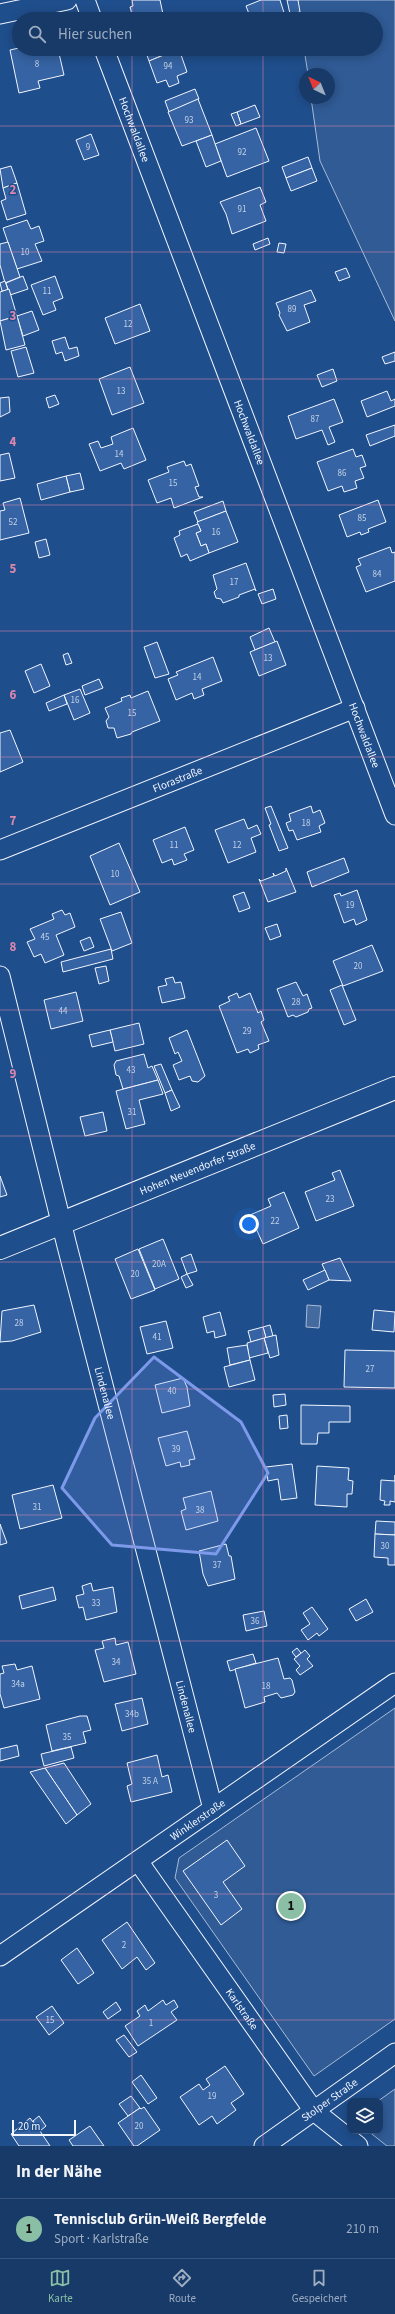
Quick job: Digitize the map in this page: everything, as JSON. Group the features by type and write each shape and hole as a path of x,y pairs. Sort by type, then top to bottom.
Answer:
{"main road":[{"name":"Hohen Neuendorfer Straße","path":"0,1248 395,1088"}],"street":[{"path":"0,14 67,0"},
{"path":"85,0 89,12"},
{"name":"Hochwaldallee","path":"107,56 395,815"},
{"name":"Florastraße","path":"0,850 355,708"},
{"name":"Lindenallee","path":"0,976 61,1223 213,1809"},
{"name":"Winklerstraße","path":"0,1956 395,1683"},
{"name":"Karlstraße","path":"138,1861 314,2111 358,2146"},
{"name":"Stolper Straße","path":"264,2146 395,2053"}],"highlighted area":[{"path":"154,1357 241,1422 268,1473 216,1554 112,1545 62,1488 95,1418"}],"shaded area":[{"path":"297,0 395,0 395,321 320,161 312,104 335,104 335,68 307,68 305,56 383,56 383,12 299,12"},
{"path":"307,1305 321,1306 319,1328 306,1327"},
{"path":"395,1708 395,2019 314,2076 175,1878 179,1858"},
{"path":"395,2089 395,2146 387,2146 372,2134 383,2134 382,2098"}],"building":[{"path":"132,0 160,0 163,12 131,12 130,7 133,6"},
{"path":"261,0 280,0 284,12 248,12 246,6"},
{"path":"287,0 298,0 300,12 290,12"},
{"path":"10,50 12,50 12,56 60,56 64,75 38,81 40,88 19,93"},
{"path":"147,56 161,56 149,61"},
{"path":"162,56 181,56 187,72 177,76 179,83 169,87 166,80 157,83 149,61"},
{"path":"195,89 199,99 169,112 165,101"},
{"path":"198,99 212,135 182,146 168,112"},
{"path":"255,105 260,117 241,124 237,112"},
{"path":"237,112 241,124 236,126 231,114"},
{"path":"256,128 269,161 227,177 215,144"},
{"path":"91,134 99,155 84,160 76,140"},
{"path":"212,135 221,161 206,167 196,141"},
{"path":"308,157 312,168 286,178 282,167"},
{"path":"11,166 17,183 3,188 0,169"},
{"path":"312,168 317,181 291,191 286,178"},
{"path":"17,183 26,214 7,220 1,201 6,199 3,188"},
{"path":"260,187 266,202 260,205 266,221 232,234 226,214 220,202"},
{"path":"27,220 31,229 39,226 44,241 35,244 42,261 17,269 3,228"},
{"path":"268,238 270,244 255,250 253,244"},
{"path":"8,242 20,277 5,283 0,265 0,244"},
{"path":"279,243 286,244 284,253 277,252"},
{"path":"346,268 350,277 339,281 335,272"},
{"path":"23,276 28,289 10,295 6,283"},
{"path":"55,276 63,298 53,302 56,310 43,315 31,285"},
{"path":"5,281 8,290 2,291 0,283"},
{"path":"9,289 17,316 0,321 0,292"},
{"path":"311,290 316,301 304,305 310,322 287,331 279,315 280,313 276,303"},
{"path":"140,304 150,331 115,344 105,318"},
{"path":"32,311 39,330 23,336 17,316"},
{"path":"17,316 25,345 6,350 0,321"},
{"path":"65,337 69,349 77,347 79,356 65,361 62,352 56,354 52,341"},
{"path":"26,347 34,373 18,377 11,351"},
{"path":"395,352 395,361 385,364 382,357"},
{"path":"130,367 144,403 112,415 99,379"},
{"path":"333,369 337,381 322,387 317,375"},
{"path":"387,391 391,401 395,399 395,406 367,417 361,401"},
{"path":"55,395 59,404 49,408 46,398"},
{"path":"9,397 10,412 0,417 0,398"},
{"path":"334,399 343,422 329,427 335,442 328,445 322,430 296,439 288,416"},
{"path":"395,425 395,436 370,446 366,435"},
{"path":"133,428 146,460 124,469 121,463 100,471 89,444 98,441 101,448 113,444 111,437"},
{"path":"353,449 356,457 362,455 366,466 360,468 364,478 355,481 357,488 344,492 342,486 328,491 317,462"},
{"path":"9,453 15,478 0,481 0,455"},
{"path":"184,461 186,466 191,464 199,486 195,487 199,497 203,497 174,508 171,498 157,503 148,480 169,472 167,467"},
{"path":"80,473 84,489 70,492 66,476"},
{"path":"66,476 70,492 41,500 37,484"},
{"path":"20,498 29,533 0,540 0,511 5,510 3,503"},
{"path":"378,500 386,522 368,529 369,532 361,535 360,532 347,537 339,515"},
{"path":"223,501 226,511 198,522 194,512"},
{"path":"226,511 238,542 209,553 206,544 201,546 196,533 201,531 197,522"},
{"path":"198,524 201,531 196,533 201,546 206,544 209,553 190,561 187,554 181,557 174,538 180,535 179,531"},
{"path":"46,539 50,555 39,558 35,542"},
{"path":"390,547 392,553 395,552 395,581 366,592 356,567 361,565 358,559"},
{"path":"246,563 256,591 255,589 223,603 221,599 216,598 214,592 217,589 213,575"},
{"path":"273,589 276,599 262,604 258,594"},
{"path":"269,628 275,642 255,650 250,637"},
{"path":"277,641 286,665 259,676 250,652"},
{"path":"157,642 169,674 155,678 144,647"},
{"path":"68,653 72,663 66,665 63,655"},
{"path":"213,657 222,681 202,689 204,695 194,699 192,693 176,700 168,679 178,675 176,672"},
{"path":"41,664 50,686 34,693 25,671"},
{"path":"99,679 103,688 85,695 82,686"},
{"path":"80,689 90,713 74,720 64,695"},
{"path":"148,691 160,721 132,732 131,734 117,738 114,728 108,728 106,721 109,717 105,708 122,701 121,698 130,695 131,698"},
{"path":"64,695 67,704 49,711 46,703"},
{"path":"10,730 23,762 0,772 0,733"},
{"path":"271,806 288,848 279,851 269,825 271,824 265,808"},
{"path":"311,806 313,813 320,810 325,823 319,826 321,832 297,840 293,830 289,831 286,823 291,821 289,814"},
{"path":"244,819 248,829 257,825 261,834 251,838 256,852 228,863 215,830"},
{"path":"185,827 194,850 184,854 187,860 174,865 172,859 162,863 153,840"},
{"path":"119,843 140,892 110,905 90,856"},
{"path":"344,858 349,872 312,887 307,872"},
{"path":"286,868 296,892 268,902 259,879 261,881 274,876 273,873 275,876 286,871"},
{"path":"357,890 367,920 356,925 354,919 344,923 334,895 340,893 341,896"},
{"path":"244,892 250,908 239,912 233,896"},
{"path":"62,910 65,915 70,913 75,927 56,935 64,955 45,963 41,954 34,957 27,942 35,939 30,929 54,919 52,914"},
{"path":"121,912 132,943 112,951 100,919"},
{"path":"277,924 281,936 270,940 265,928"},
{"path":"90,937 94,947 84,951 80,941"},
{"path":"372,945 383,971 343,986 333,961"},
{"path":"111,949 113,959 63,972 61,962"},
{"path":"106,966 109,981 99,984 95,968"},
{"path":"173,977 175,983 181,982 185,998 162,1003 158,987 167,985 165,979"},
{"path":"296,982 303,996 307,994 312,1008 309,1009 308,1012 296,1017 293,1015 288,1017 277,989"},
{"path":"342,985 356,1020 344,1025 330,990"},
{"path":"76,992 83,1021 51,1029 44,1000"},
{"path":"237,993 239,998 250,993 258,1013 261,1011 264,1020 261,1022 269,1041 258,1045 259,1049 250,1053 248,1049 237,1053 219,1006 230,1001 228,997"},
{"path":"139,1023 144,1044 115,1051 110,1030"},
{"path":"110,1030 113,1042 92,1047 89,1035"},
{"path":"187,1030 205,1076 198,1082 192,1081 190,1076 179,1080 173,1065 182,1061 178,1052 175,1054 169,1038"},
{"path":"144,1054 148,1068 152,1066 158,1080 123,1089 119,1076 116,1075 114,1065 116,1061"},
{"path":"161,1064 172,1090 165,1093 154,1066"},
{"path":"158,1080 163,1094 139,1100 145,1124 126,1129 116,1091"},
{"path":"172,1090 180,1107 171,1111 165,1093"},
{"path":"103,1112 107,1131 85,1136 80,1117"},
{"path":"340,1170 354,1206 316,1221 305,1192 335,1180 332,1173"},
{"path":"0,1176 7,1195 0,1197"},
{"path":"284,1192 299,1228 263,1244 250,1215 271,1206 268,1199"},
{"path":"163,1239 179,1279 155,1289 139,1249"},
{"path":"138,1249 155,1290 131,1299 115,1259"},
{"path":"191,1254 197,1271 187,1274 181,1258"},
{"path":"340,1258 351,1281 329,1280 322,1264"},
{"path":"325,1270 329,1280 308,1290 303,1280"},
{"path":"187,1274 193,1285 186,1288 181,1277"},
{"path":"34,1305 41,1332 12,1341 0,1342 2,1311"},
{"path":"374,1310 395,1312 394,1332 372,1330"},
{"path":"220,1312 226,1335 215,1338 214,1331 207,1333 203,1317"},
{"path":"166,1321 173,1348 147,1354 140,1327"},
{"path":"270,1325 273,1336 266,1338 263,1327"},
{"path":"263,1327 266,1338 251,1342 248,1331"},
{"path":"276,1335 279,1355 270,1358 264,1338"},
{"path":"264,1338 268,1353 249,1358 247,1343"},
{"path":"247,1345 250,1360 230,1365 227,1348"},
{"path":"345,1350 395,1351 395,1388 344,1387"},
{"path":"250,1360 255,1380 229,1387 224,1367"},
{"path":"183,1378 187,1387 190,1406 162,1413 155,1385"},
{"path":"285,1394 286,1405 274,1407 273,1395"},
{"path":"301,1405 350,1406 350,1422 329,1422 329,1433 318,1433 317,1444 301,1444"},
{"path":"287,1415 288,1428 280,1429 279,1416"},
{"path":"187,1431 195,1459 189,1460 190,1465 181,1467 180,1462 166,1466 158,1438"},
{"path":"292,1464 297,1498 281,1500 278,1479 268,1481 266,1467"},
{"path":"317,1466 349,1468 348,1480 353,1481 352,1494 347,1494 347,1507 315,1505"},
{"path":"381,1480 395,1481 395,1502 390,1501 390,1505 384,1505 385,1501 380,1500"},
{"path":"53,1485 62,1518 20,1529 12,1495"},
{"path":"211,1491 218,1521 186,1530 181,1511 186,1509 183,1498"},
{"path":"376,1521 395,1522 395,1535 375,1534"},
{"path":"0,1524 7,1543 0,1545"},
{"path":"375,1534 395,1535 395,1565 388,1565 388,1558 374,1557"},
{"path":"226,1544 229,1556 231,1556 235,1579 208,1586 203,1574 199,1551"},
{"path":"91,1583 93,1591 113,1587 117,1612 86,1620 83,1607 79,1608 76,1596 84,1594 82,1586"},
{"path":"53,1587 56,1600 22,1609 19,1596"},
{"path":"366,1599 373,1612 356,1621 349,1609"},
{"path":"312,1607 328,1629 319,1636 317,1633 308,1640 301,1630 310,1624 303,1613"},
{"path":"264,1611 267,1626 246,1631 243,1615"},
{"path":"115,1638 116,1645 128,1642 136,1674 104,1682 95,1650 104,1648 102,1641"},
{"path":"297,1648 301,1653 296,1657 292,1652"},
{"path":"305,1650 310,1656 307,1659 313,1666 300,1675 296,1670 300,1666 294,1659"},
{"path":"253,1654 256,1663 230,1671 227,1661"},
{"path":"278,1658 284,1679 290,1678 292,1680 295,1692 293,1695 281,1698 277,1693 264,1697 265,1702 245,1708 235,1669"},
{"path":"15,1664 17,1670 32,1666 40,1699 4,1708 0,1694 0,1674 4,1673 2,1666"},
{"path":"142,1698 148,1724 122,1731 115,1704"},
{"path":"80,1716 87,1716 91,1730 83,1732 86,1743 52,1751 46,1725"},
{"path":"17,1745 19,1756 0,1761 0,1749"},
{"path":"71,1747 74,1758 44,1766 41,1754"},
{"path":"157,1755 162,1777 168,1775 172,1792 131,1802 127,1786 132,1784 127,1763"},
{"path":"64,1763 91,1804 77,1815 45,1768"},
{"path":"45,1768 77,1815 66,1824 30,1772"},
{"path":"227,1840 245,1866 223,1882 242,1909 221,1925 183,1871"},
{"path":"127,1922 155,1963 146,1970 137,1957 122,1969 102,1940"},
{"path":"77,1948 94,1973 78,1984 61,1960"},
{"path":"163,2000 166,2005 174,2000 178,2007 171,2012 177,2020 138,2046 125,2026 140,2016 137,2011 145,2005 148,2011"},
{"path":"116,2002 121,2010 108,2019 103,2012"},
{"path":"52,2006 64,2023 49,2035 36,2017"},
{"path":"124,2035 137,2052 129,2057 116,2040"},
{"path":"225,2066 244,2094 231,2103 236,2110 217,2124 212,2116 199,2125 180,2097 199,2084 203,2090 210,2085 206,2079"},
{"path":"141,2075 157,2098 148,2104 132,2082"},
{"path":"131,2096 140,2108 128,2116 119,2104"},
{"path":"144,2107 160,2130 137,2146 134,2146 118,2123 140,2108 141,2109"},
{"path":"39,2116 46,2126 40,2131 33,2121"},
{"path":"30,2118 50,2146 19,2146 11,2134"},
{"path":"90,2126 104,2146 73,2146 69,2140"}],"place":[{"name":"Tennisclub Grün-Weiß Bergfelde","path":"291,1906"}]}
